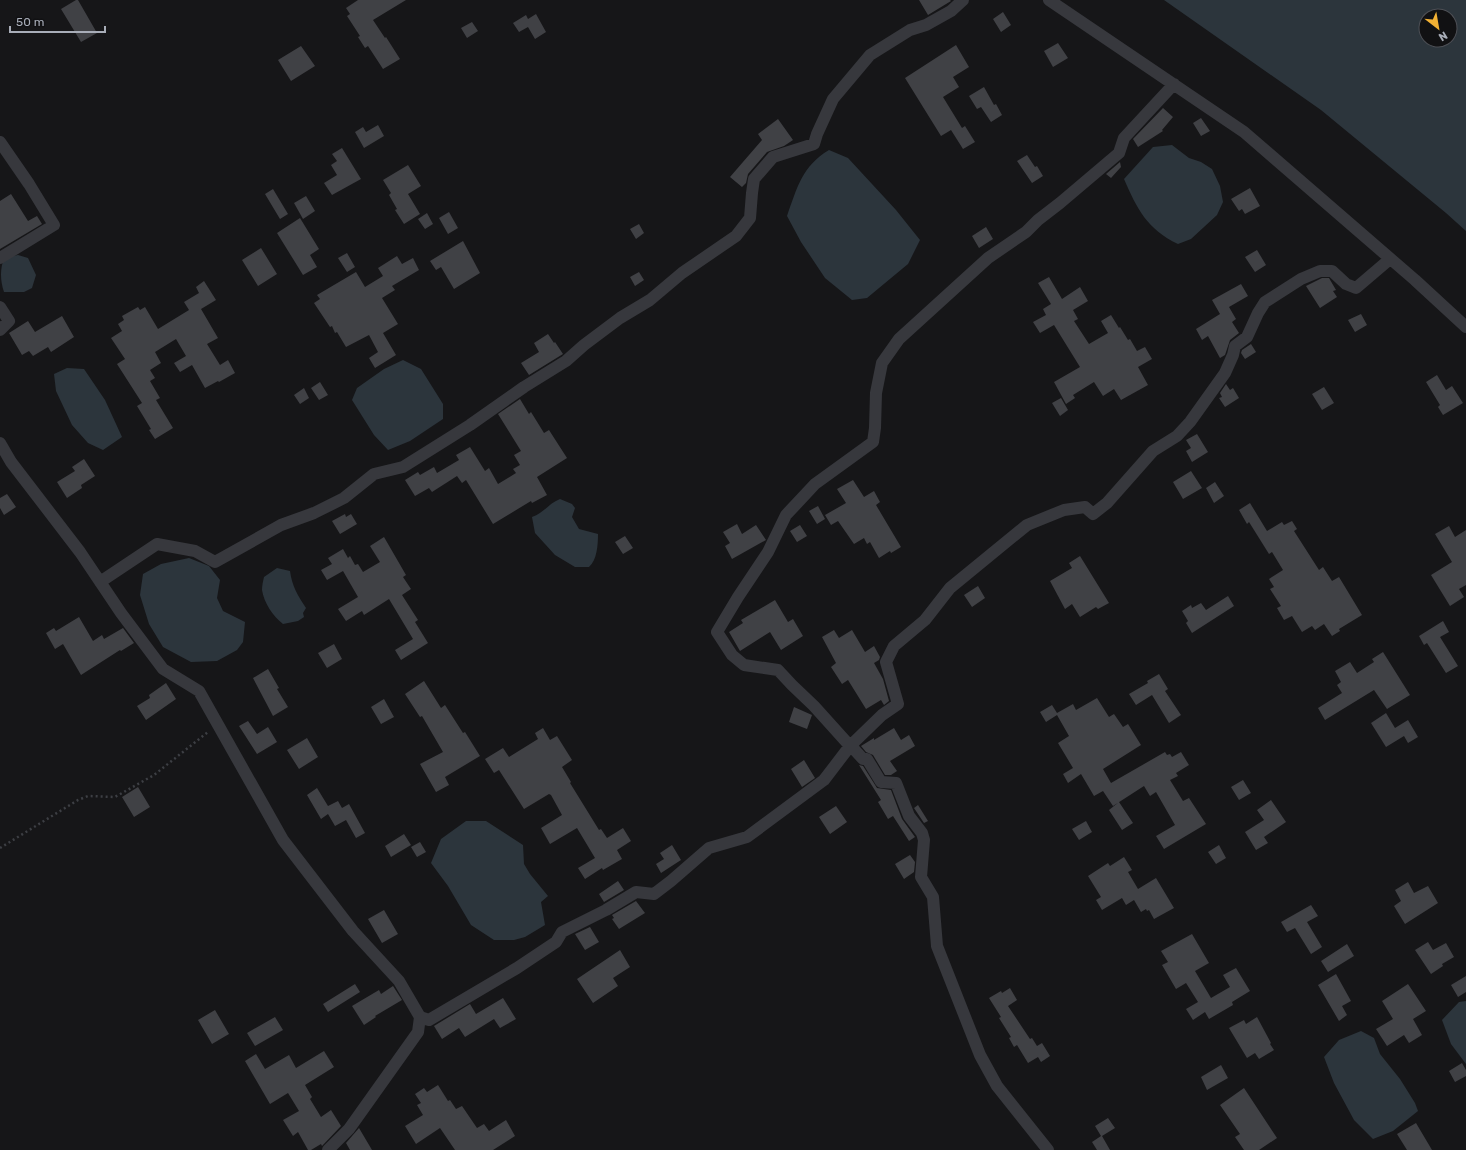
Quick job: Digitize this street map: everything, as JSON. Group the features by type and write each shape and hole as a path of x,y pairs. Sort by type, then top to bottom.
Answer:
{"street":[{"path":"100,582 157,544 195,551 214,562 281,525 314,513 344,498 374,474 403,467 470,425 524,387 566,361 620,318 650,300 682,273 736,236 750,218 754,179 773,157 814,144 816,134 833,99 870,55 910,30 926,24 951,11 963,0"},
{"path":"1049,0 1244,132 1466,327"},
{"path":"1048,1150 997,1086 980,1055 938,946 933,897 921,876 924,840 922,833 910,816 896,783 882,782 867,760 863,759 850,746 814,706 778,670 744,665 732,655 717,632 768,552 786,515 815,484 873,442 876,393 882,363 900,339 988,258 1026,232 1038,220 1119,153 1124,138 1174,84"},
{"path":"0,142 29,184 54,225 0,258"},
{"path":"420,1017 429,1020 505,975 556,942 562,932 600,913 636,892 654,894 672,881 709,848 747,837 824,780 850,746 882,715 898,704 886,662 894,646 925,620 950,588 1027,525 1064,510 1085,507 1093,514 1107,503 1153,451 1177,436 1190,422 1225,373 1233,355 1235,346 1247,337 1265,302 1301,279 1320,271 1332,271 1346,284 1356,288 1390,259"},
{"path":"0,307 9,321 0,330"},
{"path":"0,443 11,462 80,552 121,614 163,668 199,691 219,724 283,840 353,931 399,981 420,1017 418,1032 349,1129 328,1150"}],"path":[{"path":"0,848 78,800 88,796 115,797 133,787 154,775 219,724"}],"shaded area":[{"path":"1164,0 1466,0 1466,231 1321,110"},
{"path":"1172,145 1189,158 1201,162 1212,169 1220,186 1223,202 1217,215 1191,239 1178,244 1158,232 1144,217 1124,179 1153,147"},
{"path":"829,150 848,158 896,210 920,240 908,264 867,298 852,300 825,278 801,242 787,216 806,171 812,163"},
{"path":"18,255 28,258 36,275 32,288 24,292 4,292 1,275 4,258"},
{"path":"403,360 421,369 443,404 443,419 410,441 388,450 374,435 352,400 357,388 384,369"},
{"path":"67,368 84,369 105,400 122,437 103,450 88,443 72,425 56,391 54,374"},
{"path":"560,499 572,504 575,508 572,517 579,529 598,534 594,560 589,567 575,567 555,555 535,533 532,517"},
{"path":"189,558 209,566 220,580 217,598 223,611 245,622 243,642 237,650 217,661 191,662 163,647 149,624 140,595 143,574 161,564"},
{"path":"277,568 290,571 296,591 306,608 303,613 304,617 298,621 283,624 272,613 265,600 262,590 264,577"},
{"path":"466,821 486,821 523,845 524,864 548,896 541,902 545,925 525,937 514,940 494,940 471,925 448,886 431,863 441,839"},
{"path":"1466,1001 1466,1064 1451,1044 1442,1020 1459,1002"},
{"path":"1361,1031 1374,1038 1380,1054 1400,1079 1415,1103 1418,1111 1393,1131 1373,1139 1354,1120 1334,1083 1324,1057 1339,1040"}],"building":[{"path":"78,0 97,33 81,42 61,9"},
{"path":"358,0 406,0 373,20 400,59 383,69 368,46 365,48 358,37 360,36 347,16 350,14 346,8"},
{"path":"919,0 950,0 951,1 928,15"},
{"path":"1003,12 1011,25 1001,32 993,19"},
{"path":"536,14 546,32 535,39 528,27 519,32 513,23 526,15 528,19"},
{"path":"472,22 478,31 467,38 461,28"},
{"path":"1058,43 1068,58 1053,67 1044,51"},
{"path":"956,45 969,67 953,77 959,87 943,97 962,128 965,126 975,142 963,149 951,130 941,136 905,78"},
{"path":"301,46 315,66 291,81 278,60"},
{"path":"984,87 994,105 996,104 1002,115 991,122 981,107 977,109 969,96"},
{"path":"1163,108 1173,117 1162,130 1163,131 1138,147 1133,139"},
{"path":"1201,118 1210,131 1201,136 1193,123"},
{"path":"778,119 793,140 784,146 767,152 748,174 746,183 742,187 730,177 762,140 758,134"},
{"path":"378,125 384,136 364,148 355,132 363,127 366,132"},
{"path":"342,148 361,179 332,195 324,183 337,175 331,165 337,161 332,154"},
{"path":"1027,155 1035,167 1037,166 1043,176 1032,183 1017,161"},
{"path":"1120,162 1121,167 1111,178 1106,174"},
{"path":"408,165 421,186 408,194 420,214 404,224 395,210 397,209 389,195 391,193 383,180"},
{"path":"1250,188 1260,206 1245,214 1242,209 1239,211 1231,199"},
{"path":"273,189 288,214 280,219 265,194"},
{"path":"11,194 28,221 37,216 42,224 0,249 0,201"},
{"path":"306,196 315,211 303,219 294,203"},
{"path":"449,212 458,228 448,234 439,218"},
{"path":"427,213 433,224 425,229 418,219"},
{"path":"300,218 319,249 310,255 317,267 303,275 277,233"},
{"path":"639,224 644,233 636,239 630,229"},
{"path":"986,227 993,239 979,248 972,236"},
{"path":"463,241 480,273 454,289 441,267 436,270 430,261"},
{"path":"261,248 277,274 258,286 242,260"},
{"path":"1257,250 1266,265 1255,272 1245,257"},
{"path":"347,253 355,267 347,272 338,258"},
{"path":"397,256 402,264 413,258 419,270 392,286 395,290 382,298 398,324 383,333 396,355 375,368 369,358 378,352 369,335 346,347 337,332 335,333 332,326 330,327 314,303 320,299 317,295 356,272 365,287 383,276 378,268"},
{"path":"639,272 644,280 635,286 630,277"},
{"path":"1049,277 1062,299 1080,287 1088,301 1073,310 1078,319 1074,321 1089,344 1108,333 1101,321 1111,315 1128,340 1130,339 1137,351 1145,347 1152,359 1138,367 1148,385 1121,400 1114,389 1103,396 1094,382 1073,395 1075,398 1066,404 1054,382 1080,367 1054,325 1040,333 1033,322 1046,315 1043,309 1051,304 1038,283"},
{"path":"1322,278 1329,278 1336,290 1333,291 1337,297 1320,308 1306,286"},
{"path":"204,281 216,300 201,309 218,338 207,344 220,365 228,360 235,373 205,388 192,365 180,372 174,363 186,356 176,339 155,352 161,363 150,370 155,378 150,381 160,398 156,400 173,428 155,439 149,430 151,429 137,406 142,403 117,364 125,359 111,338 122,331 118,324 124,320 122,316 138,307 140,310 145,307 158,329 189,310 184,302 199,293 196,287"},
{"path":"1241,284 1248,296 1229,307 1236,319 1232,322 1239,333 1230,340 1225,355 1220,358 1208,336 1202,340 1196,329 1220,314 1212,300"},
{"path":"1361,314 1367,325 1355,332 1348,320"},
{"path":"62,316 74,337 51,352 48,347 33,356 29,351 22,355 9,333 28,321 35,332"},
{"path":"548,334 563,354 529,375 521,363 539,352 534,343"},
{"path":"1251,344 1256,352 1245,359 1241,353 1242,350"},
{"path":"1437,375 1446,390 1452,386 1463,403 1443,415 1438,407 1440,405 1426,382"},
{"path":"320,382 328,395 319,400 311,388"},
{"path":"1226,384 1230,390 1233,388 1239,398 1225,407 1219,398 1222,397 1220,393"},
{"path":"1324,387 1334,403 1322,410 1312,394"},
{"path":"304,388 309,398 300,404 294,395"},
{"path":"1061,398 1068,410 1060,416 1052,403"},
{"path":"520,399 529,414 531,412 544,433 549,430 567,458 537,477 547,495 532,503 531,501 493,524 466,480 462,483 457,476 432,492 429,488 415,496 405,480 418,472 420,475 434,467 437,473 459,460 456,455 470,447 485,471 489,468 498,484 516,473 513,469 520,465 514,455 521,451 498,414"},
{"path":"1197,434 1208,452 1192,462 1186,451 1191,448 1186,440"},
{"path":"84,459 95,476 81,485 82,488 67,498 57,482 75,471 72,467"},
{"path":"1191,471 1202,488 1183,499 1173,482"},
{"path":"853,480 864,497 874,491 880,502 876,505 901,547 891,553 890,551 879,558 870,542 867,544 864,538 854,544 838,521 831,525 825,515 846,503 837,489"},
{"path":"1215,482 1224,496 1214,503 1206,488"},
{"path":"7,494 16,507 4,515 0,508 0,498"},
{"path":"1250,503 1267,531 1282,522 1284,525 1292,521 1297,529 1294,531 1319,570 1323,567 1332,581 1339,577 1362,615 1339,629 1340,631 1332,636 1324,624 1315,630 1312,626 1302,632 1292,616 1284,620 1277,608 1281,606 1270,589 1274,587 1269,579 1283,570 1272,552 1269,554 1249,522 1247,524 1239,510"},
{"path":"818,506 825,519 817,524 809,511"},
{"path":"345,514 346,517 351,514 357,524 340,534 332,521"},
{"path":"737,524 742,534 756,525 766,540 732,559 725,546 730,543 723,532"},
{"path":"800,525 807,536 797,542 790,531"},
{"path":"1449,526 1455,537 1466,530 1466,585 1459,589 1464,597 1450,606 1431,575 1452,562 1435,534"},
{"path":"625,536 633,548 623,554 615,542"},
{"path":"384,537 406,575 403,577 411,589 402,595 418,620 415,622 428,643 401,660 395,650 413,639 389,599 364,615 362,611 346,621 338,609 358,597 343,571 327,580 321,570 332,564 328,558 343,549 348,558 350,556 355,565 358,564 363,572 380,562 370,546"},
{"path":"1080,556 1109,603 1098,609 1096,607 1080,617 1072,604 1065,609 1050,581 1072,568 1069,563"},
{"path":"978,586 985,598 972,607 964,595"},
{"path":"1228,596 1234,606 1192,633 1186,623 1188,621 1182,611 1191,605 1192,608 1201,603 1206,610"},
{"path":"775,600 788,622 793,619 803,636 781,650 770,632 740,651 729,632 743,623 741,620"},
{"path":"79,617 93,641 102,635 104,639 123,628 134,643 121,651 120,650 81,675 63,644 55,649 46,633 54,628 56,631"},
{"path":"1443,621 1449,632 1440,637 1458,666 1446,673 1427,643 1424,645 1419,636"},
{"path":"834,630 839,638 852,630 865,652 874,646 880,657 879,660 874,663 883,679 889,701 884,705 881,700 866,709 848,680 842,684 831,667 836,663 822,637"},
{"path":"334,644 342,659 327,668 318,653"},
{"path":"1383,652 1410,695 1387,709 1374,690 1325,720 1318,708 1342,693 1337,685 1341,682 1335,671 1350,662 1357,673 1374,662 1372,659"},
{"path":"268,669 279,688 277,689 288,707 273,716 253,678"},
{"path":"1159,674 1168,689 1165,691 1181,715 1169,723 1152,695 1136,705 1129,694 1148,683 1147,681"},
{"path":"424,681 441,708 445,705 463,733 465,732 480,756 445,777 449,785 436,792 420,764 443,752 422,716 420,717 405,694"},
{"path":"166,683 176,699 146,720 137,706 150,698 149,695"},
{"path":"1097,698 1109,717 1114,714 1123,727 1128,724 1141,745 1103,769 1111,783 1165,752 1167,755 1170,754 1172,757 1181,752 1189,765 1176,773 1178,776 1170,780 1183,801 1189,798 1206,824 1164,849 1156,836 1175,825 1156,792 1150,796 1144,786 1113,806 1103,791 1094,796 1081,774 1068,783 1063,774 1073,768 1058,743 1069,736 1057,715 1046,722 1040,712 1052,705 1057,713 1073,704 1076,710"},
{"path":"384,699 394,717 381,724 371,707"},
{"path":"794,707 812,715 807,729 789,722"},
{"path":"1386,713 1395,728 1408,720 1418,737 1408,743 1404,736 1386,747 1371,723"},
{"path":"248,721 257,734 268,727 277,742 257,754 239,726"},
{"path":"543,728 550,740 557,736 572,760 562,767 571,782 570,783 599,830 601,829 607,838 623,828 631,841 617,850 622,859 603,870 602,868 585,879 578,868 595,858 577,828 550,844 541,828 562,815 551,795 549,794 524,809 499,770 494,773 485,759 503,748 509,757 538,739 535,733"},
{"path":"894,728 901,740 909,735 915,746 890,761 897,771 891,775 885,775 873,755 866,752 861,746"},
{"path":"307,738 318,757 299,769 287,750"},
{"path":"804,760 815,778 802,787 791,769"},
{"path":"859,765 863,766 877,788 891,790 902,819 915,837 909,841 893,816 888,819 878,802 881,800"},
{"path":"1243,780 1251,793 1239,800 1231,787"},
{"path":"138,787 150,807 134,817 122,797"},
{"path":"317,788 328,806 338,801 342,808 349,804 365,833 356,838 346,820 335,826 328,814 321,819 307,795"},
{"path":"1271,800 1286,822 1264,837 1268,843 1256,850 1245,832 1264,820 1257,810"},
{"path":"1119,802 1133,823 1122,830 1109,810"},
{"path":"918,805 928,821 924,823 914,808"},
{"path":"836,806 847,822 830,834 819,817"},
{"path":"1086,821 1092,832 1079,840 1072,829"},
{"path":"404,834 411,845 391,857 385,846"},
{"path":"420,842 426,852 417,857 411,847"},
{"path":"672,845 681,860 661,873 656,864 664,859 660,853"},
{"path":"1219,845 1226,858 1216,864 1208,852"},
{"path":"910,855 915,862 914,872 904,879 895,864"},
{"path":"1124,857 1132,870 1128,872 1138,889 1156,878 1174,908 1154,919 1149,910 1147,911 1146,909 1141,912 1134,900 1126,905 1122,898 1102,910 1096,900 1101,897 1088,876 1108,863 1110,866"},
{"path":"618,881 624,890 604,902 599,894"},
{"path":"1408,882 1414,893 1428,886 1438,903 1405,924 1394,906 1401,901 1395,890"},
{"path":"636,901 645,913 619,929 612,919 614,918 612,915"},
{"path":"1311,905 1318,916 1307,922 1322,947 1311,954 1295,928 1287,932 1281,922"},
{"path":"384,910 398,934 382,943 368,919"},
{"path":"590,927 599,942 585,950 575,934"},
{"path":"1192,934 1209,963 1195,971 1211,998 1230,987 1223,975 1236,968 1250,991 1232,1002 1233,1005 1209,1019 1205,1012 1193,1020 1186,1009 1198,1002 1186,983 1176,989 1162,965 1168,962 1161,951"},
{"path":"1428,942 1433,950 1446,943 1454,957 1442,964 1443,966 1431,974 1415,950"},
{"path":"1347,944 1354,956 1328,972 1321,961"},
{"path":"620,950 630,967 613,978 618,986 593,1003 577,979"},
{"path":"1336,974 1351,1001 1342,1006 1347,1015 1339,1021 1318,985"},
{"path":"1466,976 1466,992 1458,997 1451,985"},
{"path":"355,984 360,992 328,1012 323,1004"},
{"path":"1408,984 1426,1011 1413,1019 1422,1035 1409,1043 1404,1035 1387,1046 1376,1029 1393,1019 1382,1001"},
{"path":"393,986 402,1000 375,1016 376,1017 364,1025 352,1006 379,990 381,994"},
{"path":"1010,988 1017,1000 1008,1006 1030,1039 1032,1038 1037,1046 1042,1043 1050,1056 1041,1062 1038,1057 1028,1063 1017,1045 1014,1047 1009,1038 1011,1037 999,1018 1001,1017 989,998"},
{"path":"503,998 516,1019 500,1028 494,1019 465,1037 459,1028 442,1039 434,1026 470,1004 476,1014"},
{"path":"215,1010 229,1034 212,1044 198,1020"},
{"path":"275,1017 283,1030 255,1046 247,1033"},
{"path":"1257,1017 1274,1050 1259,1059 1255,1053 1247,1058 1229,1028 1244,1020 1246,1024"},
{"path":"324,1051 334,1067 305,1085 312,1097 310,1099 321,1117 331,1110 341,1126 322,1146 321,1144 311,1150 308,1150 298,1132 293,1136 283,1120 299,1111 288,1093 270,1104 245,1061 256,1054 265,1069 289,1055 296,1068"},
{"path":"1462,1063 1466,1070 1466,1076 1455,1082 1449,1071"},
{"path":"1221,1065 1228,1078 1207,1090 1201,1077"},
{"path":"438,1085 448,1101 450,1100 456,1109 462,1106 477,1128 484,1124 489,1131 506,1120 515,1136 493,1150 455,1150 440,1128 416,1144 405,1126 423,1115 417,1105 421,1103 415,1094 424,1088 427,1092"},
{"path":"1244,1088 1277,1138 1259,1150 1244,1150 1235,1137 1240,1134 1220,1105"},
{"path":"1108,1118 1115,1128 1102,1136 1110,1150 1097,1150 1092,1142 1101,1136 1095,1126"},
{"path":"1416,1123 1432,1150 1407,1150 1397,1134"},
{"path":"359,1128 372,1150 350,1150 346,1143"}]}
